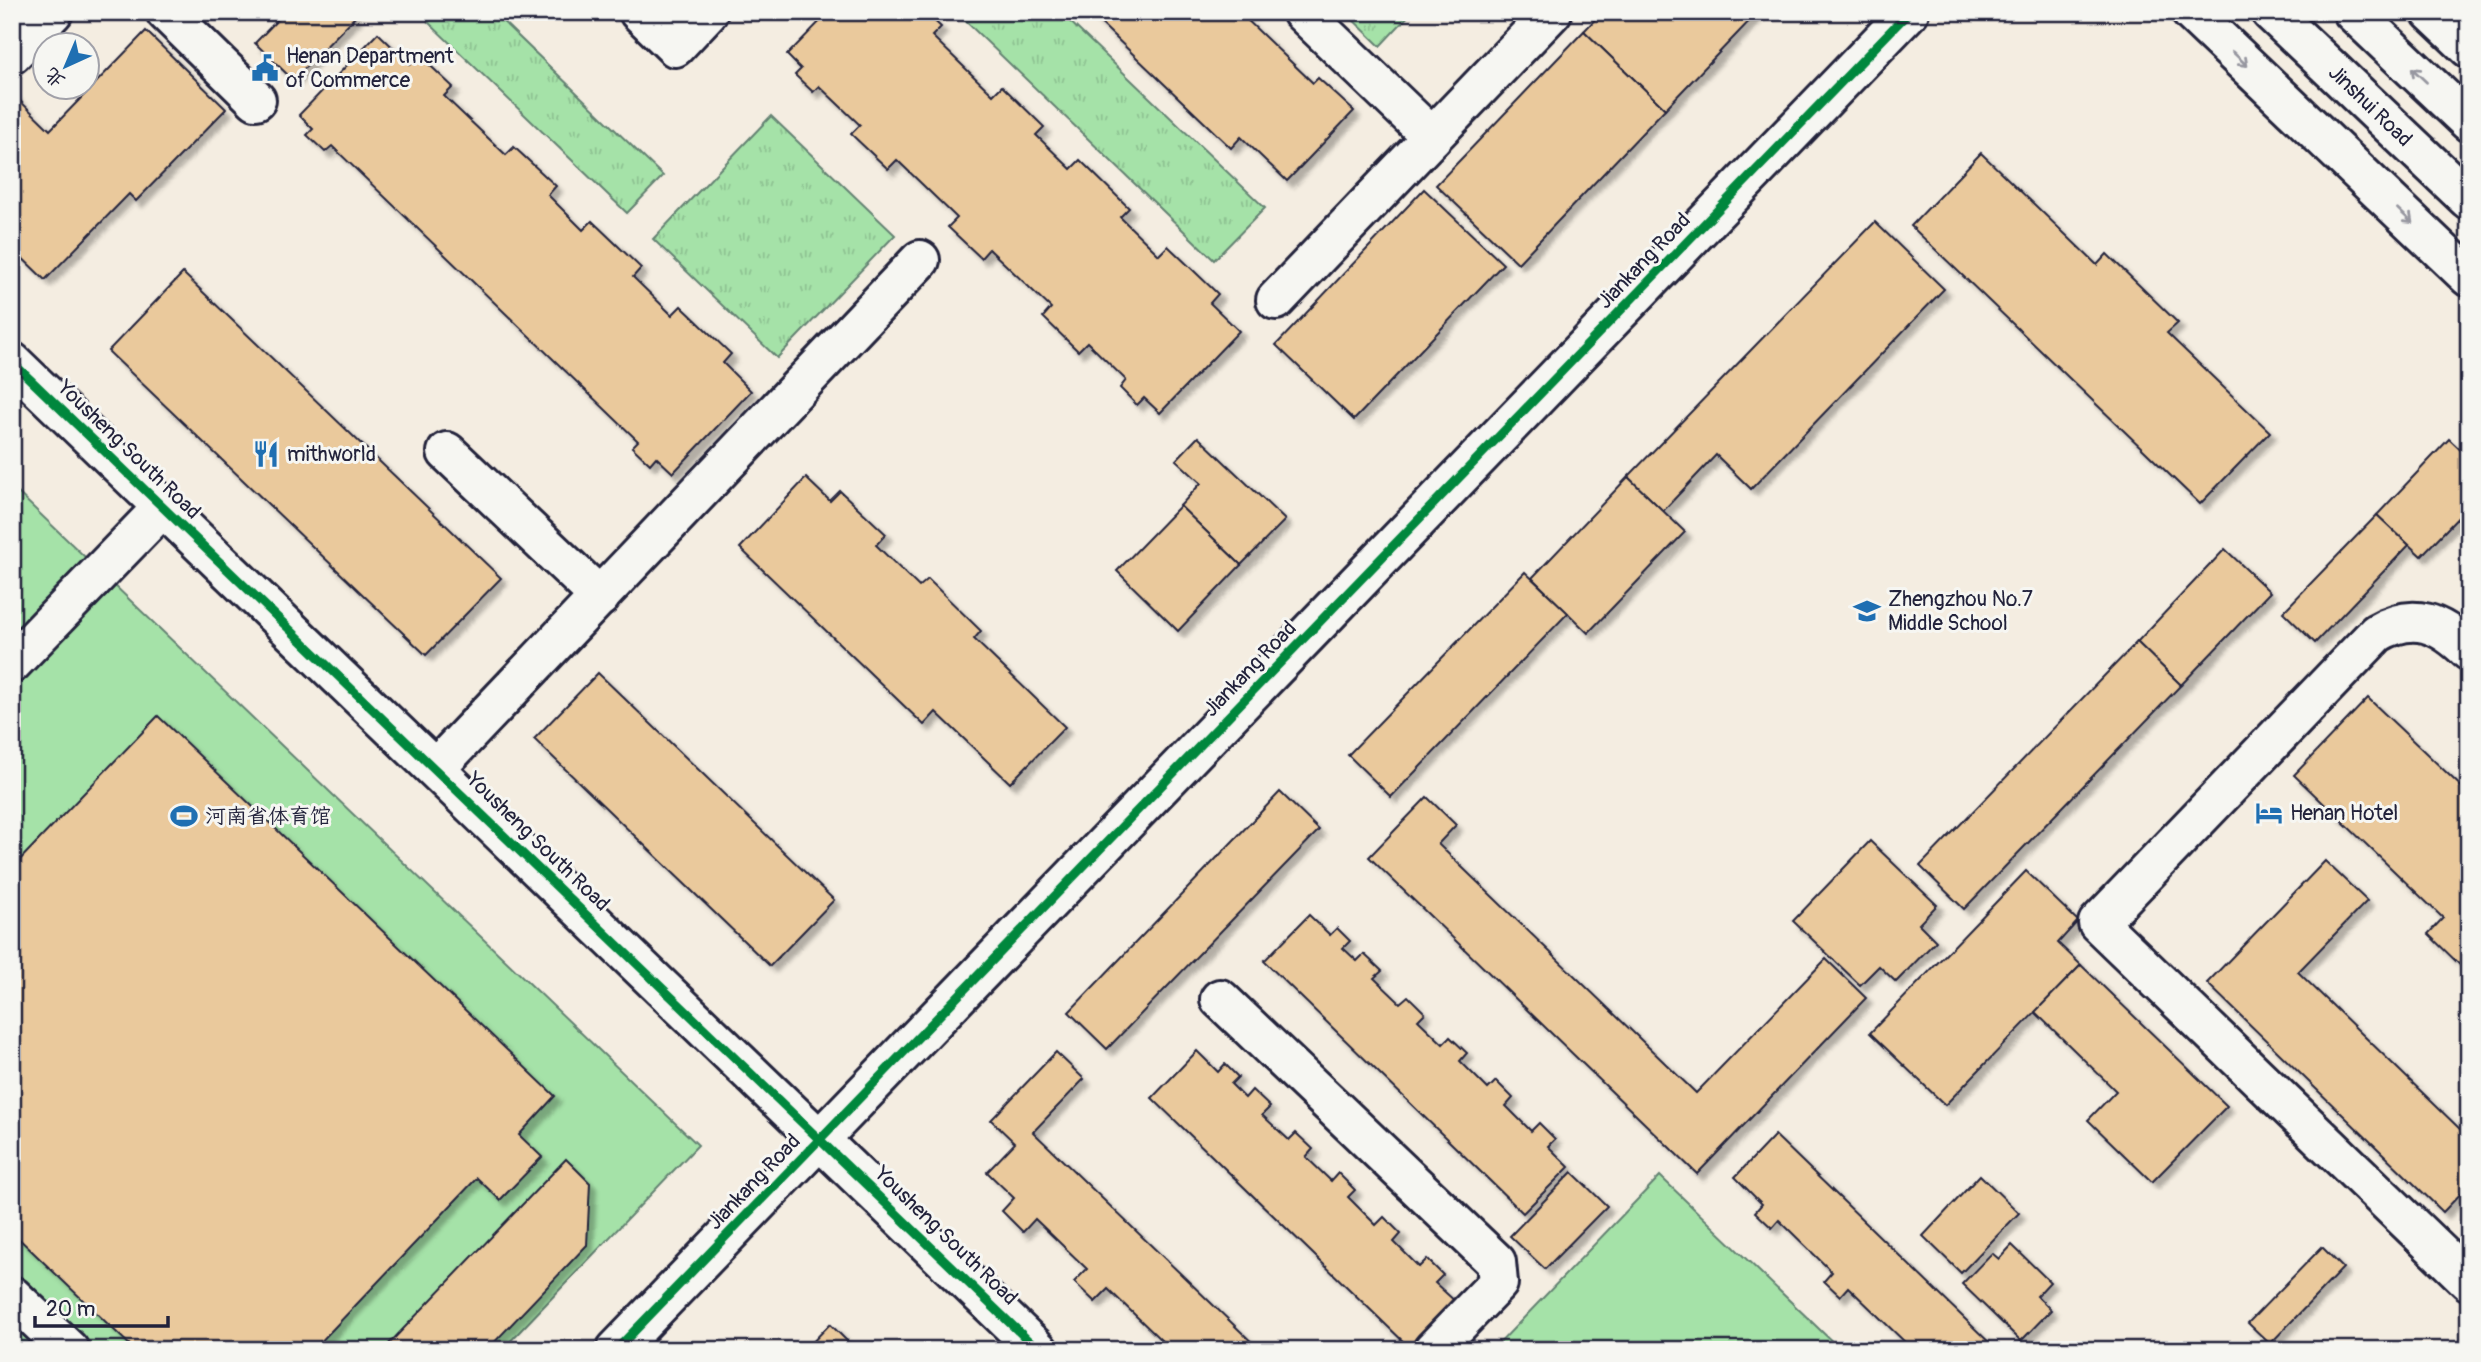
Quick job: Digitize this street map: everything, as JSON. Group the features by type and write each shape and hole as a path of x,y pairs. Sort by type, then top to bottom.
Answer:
{"street":[{"path":"12,54 53,12"},
{"path":"639,12 675,47 708,12"},
{"path":"1302,12 1432,137"},
{"path":"1276,300 1552,12"},
{"name":"Jiankang Road","path":"616,1350 1909,12"},
{"path":"2191,12 2469,277"},
{"name":"Jinshui Road","path":"2271,12 2469,200"},
{"path":"2353,12 2469,122"},
{"path":"2431,12 2469,48"},
{"path":"180,17 257,100"},
{"path":"436,768 920,260"},
{"name":"Yousheng South Road","path":"12,362 1038,1350"},
{"path":"446,452 600,597"},
{"path":"12,663 163,507"},
{"path":"2469,651 2450,633 2422,621 2395,623 2377,633 2098,923 2469,1281"},
{"path":"1220,999 1496,1262 1498,1283 1433,1350"},
{"path":"12,1297 69,1350"}],"green space":[{"path":"438,12 493,12 663,176 627,213 428,22"},
{"path":"956,12 1060,12 1265,208 1214,260"},
{"path":"1345,12 1412,12 1380,46"},
{"path":"771,116 895,235 777,358 653,239"},
{"name":"河南省体育馆","path":"12,487 698,1145 502,1350 12,1350"},
{"path":"1660,1176 1841,1350 1493,1350"}],"building":[{"path":"285,12 352,12 356,16 293,80 255,43"},
{"path":"829,12 925,12 941,27 932,36 993,95 1002,86 1044,127 1036,135 1071,169 1080,160 1129,208 1120,217 1159,255 1168,246 1218,294 1210,303 1239,331 1160,413 1144,398 1137,405 1120,388 1126,380 1087,342 1078,351 1043,317 1051,308 989,249 981,258 948,227 957,218 897,160 888,169 851,134 860,125 819,86 813,92 795,75 801,69 787,55"},
{"path":"1089,12 1239,12 1313,83 1318,78 1354,111 1287,181 1241,137 1231,148"},
{"path":"1602,12 1758,12 1665,109 1584,31"},
{"path":"146,31 226,109 136,201 129,194 45,280 12,248 12,93 50,130 77,102 102,102 102,76"},
{"path":"1584,31 1665,109 1518,263 1436,185"},
{"path":"378,33 410,64 419,55 453,87 444,96 506,155 514,147 556,186 548,195 583,230 592,221 641,268 633,277 672,315 681,306 731,354 723,363 751,391 673,473 656,457 650,464 632,447 638,441 332,146 325,152 307,135 313,129 299,115"},
{"path":"1981,153 2097,265 2107,254 2178,323 2167,333 2270,432 2200,504 1911,226"},
{"path":"1424,189 1503,264 1354,420 1276,345"},
{"path":"1875,222 1944,289 1751,489 1716,455 1663,511 1628,477"},
{"path":"183,273 501,578 426,655 108,351"},
{"path":"1198,437 1285,520 1241,565 1180,506 1201,483 1176,460"},
{"path":"2449,439 2469,458 2469,506 2421,556 2377,515"},
{"path":"1628,477 1685,532 1588,633 1532,578"},
{"path":"806,478 830,501 840,491 886,534 876,545 919,587 928,579 981,631 974,639 1065,727 1010,783 936,712 924,725 740,548"},
{"path":"1180,506 1241,565 1178,631 1117,571"},
{"path":"2377,515 2409,545 2315,643 2283,612"},
{"path":"2225,549 2270,592 2181,685 2137,642"},
{"path":"1525,572 1568,613 1391,797 1348,755"},
{"path":"2137,642 2181,685 1964,909 1920,866"},
{"path":"598,673 834,900 770,966 534,739"},
{"path":"2368,698 2469,794 2469,974 2428,934 2443,918 2294,775"},
{"name":"河南省体育馆","path":"158,716 555,1096 519,1135 542,1157 500,1200 477,1178 313,1350 135,1350 12,1232 12,868"},
{"path":"1280,792 1319,830 1107,1049 1069,1012"},
{"path":"1427,797 1456,825 1438,844 1696,1093 1826,959 1866,998 1697,1174 1369,857"},
{"path":"1870,841 1937,905 1919,924 1936,941 1896,982 1879,966 1860,985 1793,921"},
{"path":"2325,861 2367,901 2298,972 2463,1132 2469,1125 2469,1185 2443,1212 2207,983"},
{"path":"2026,871 2078,921 2058,943 2081,965 1945,1105 1870,1033"},
{"path":"1309,915 1330,935 1337,928 1350,941 1343,948 1357,961 1364,954 1382,971 1374,978 1400,1003 1408,996 1425,1013 1418,1020 1443,1044 1450,1037 1467,1053 1460,1061 1488,1089 1496,1081 1513,1098 1506,1106 1531,1131 1539,1123 1555,1139 1548,1146 1569,1167 1523,1213 1264,961"},
{"path":"2081,965 2227,1106 2152,1182 2088,1120 2116,1091 2035,1012"},
{"path":"1197,1051 1218,1072 1225,1064 1238,1077 1231,1084 1245,1098 1252,1090 1270,1107 1262,1115 1289,1140 1296,1133 1313,1149 1306,1157 1331,1181 1338,1173 1355,1190 1348,1197 1376,1225 1384,1217 1401,1234 1394,1242 1419,1267 1427,1259 1443,1275 1435,1283 1457,1303 1411,1349 1152,1098"},
{"path":"1056,1052 1084,1079 1033,1132 1260,1350 1155,1350 1163,1342 1108,1289 1095,1302 1074,1282 1087,1269 1035,1219 1023,1232 1002,1211 1014,1198 987,1172 1015,1143 991,1120"},
{"path":"1775,1135 1997,1350 1905,1350 1909,1346 1848,1287 1840,1296 1824,1281 1832,1272 1779,1220 1772,1228 1755,1212 1762,1204 1735,1177"},
{"path":"566,1159 590,1183 587,1245 487,1350 383,1350"},
{"path":"1572,1172 1607,1206 1545,1269 1510,1236"},
{"path":"1980,1175 2019,1213 1961,1273 1923,1236"},
{"path":"2012,1245 2050,1282 2037,1296 2051,1310 2021,1341 1962,1284 1992,1253 1999,1259"},
{"path":"2322,1247 2343,1268 2270,1344 2248,1323"},
{"path":"830,1324 856,1350 805,1350"}],"cycle path":[{"path":"616,1350 1909,12"},
{"path":"12,362 1038,1350"}],"place":[{"name":"Henan Department of Commerce","path":"265,68"},
{"name":"mithworld","path":"266,454"},
{"name":"Zhengzhou No.7 Middle School","path":"1867,611"},
{"name":"Henan Hotel","path":"2269,813"},
{"name":"河南省体育馆","path":"184,816"}]}
